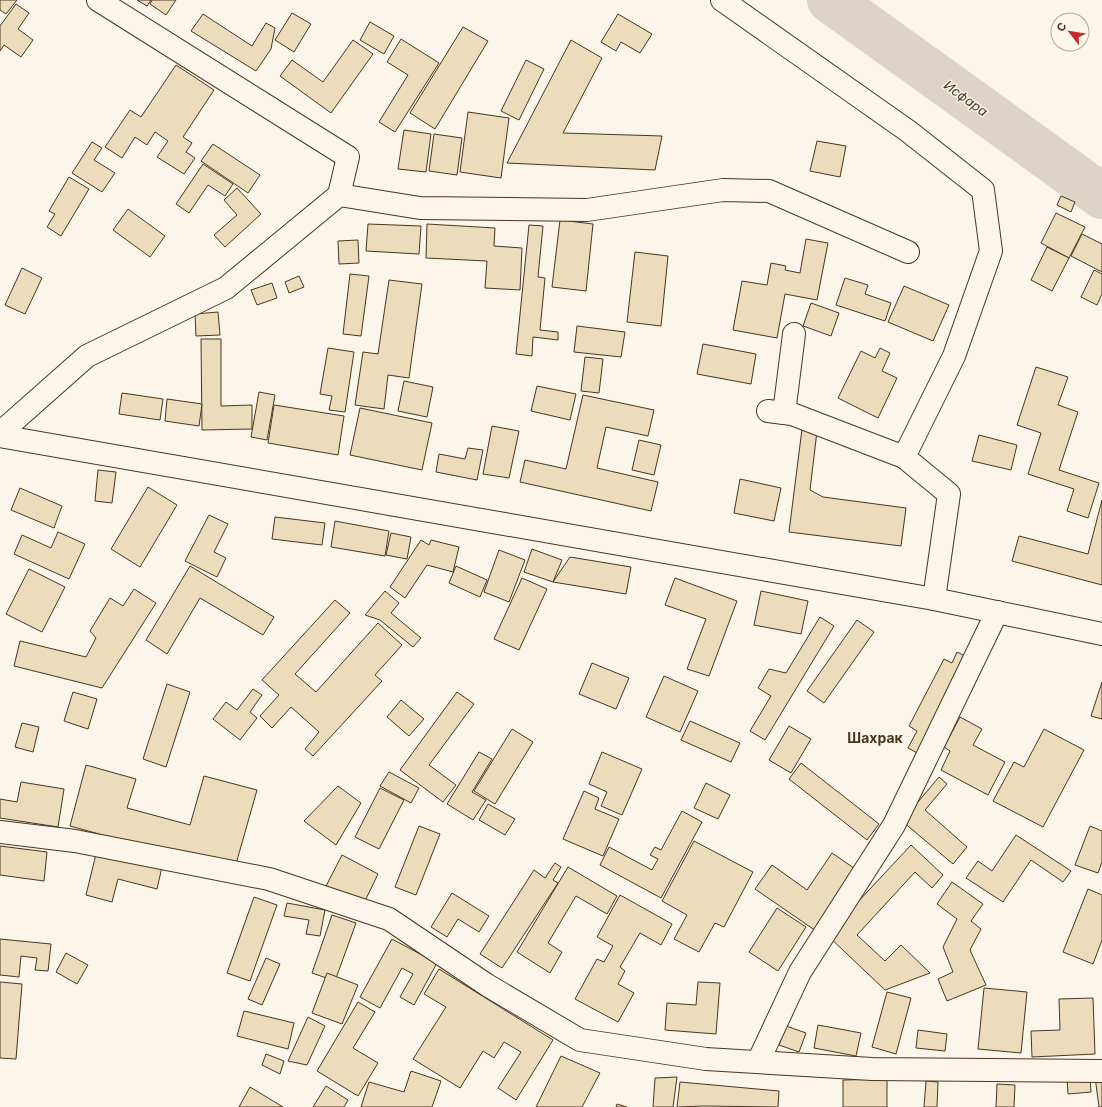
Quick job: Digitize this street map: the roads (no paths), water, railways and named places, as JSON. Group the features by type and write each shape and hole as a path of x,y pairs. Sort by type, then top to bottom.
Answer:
{"street":[{"path":"0,434 87,356 226,288 338,195 348,157 98,0"},
{"path":"722,0 908,131 983,190 991,251 954,356 904,457"},
{"path":"338,195 420,208 587,210 723,190 769,191 908,252"},
{"path":"794,334 776,412 792,414 904,457 949,494 934,599"},
{"path":"0,434 934,599 1102,634"},
{"path":"758,1062 800,972 894,825 998,612"},
{"path":"0,832 75,841 269,879 389,919 487,985 580,1040 706,1059 872,1069 1102,1071"}],"waterway":[{"name":"Исфара","path":"830,0 1102,196"}],"district":[{"name":"Шахрак","path":"875,737"}]}
